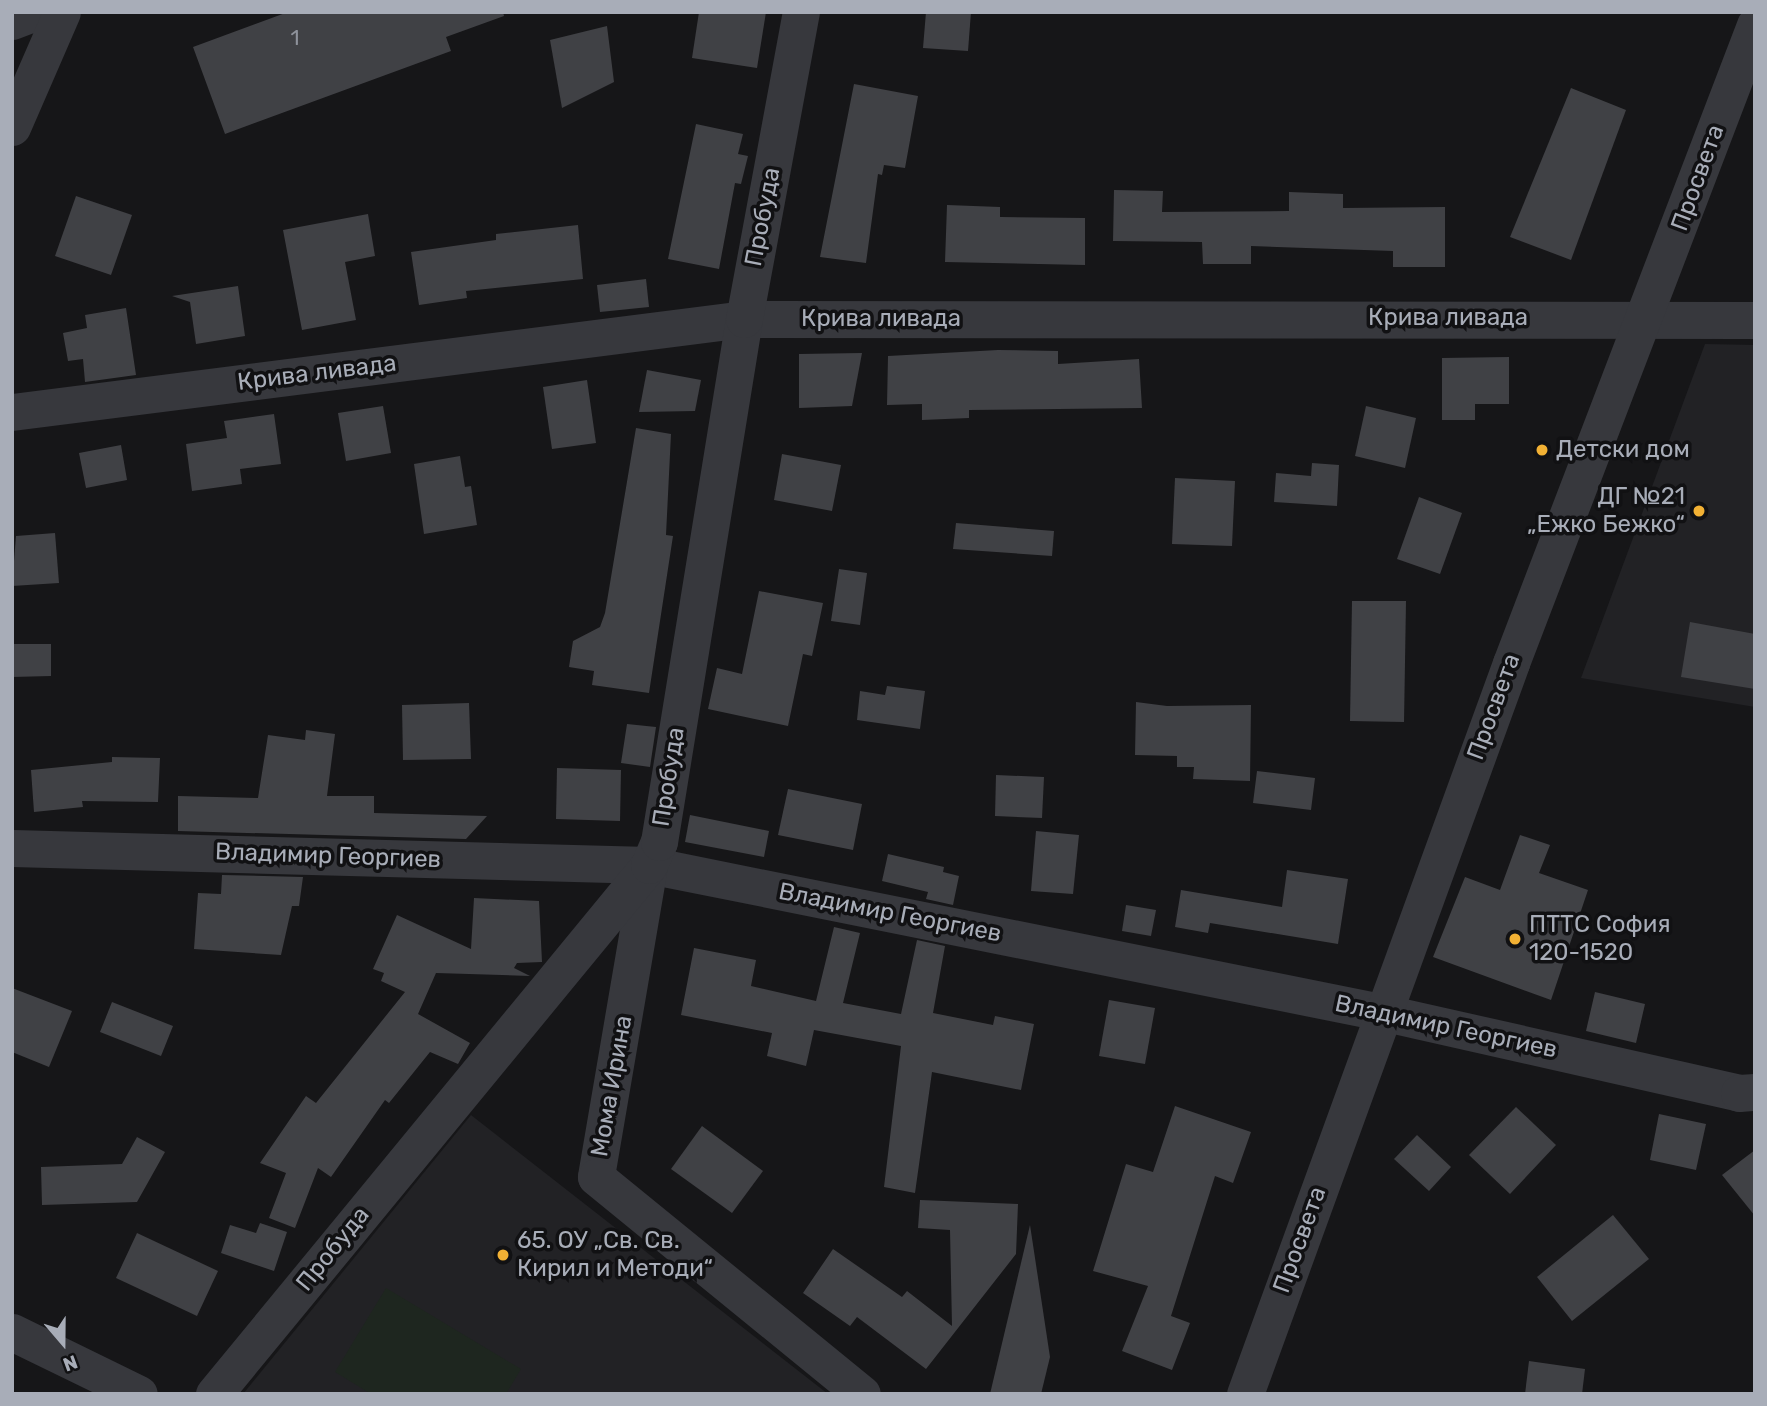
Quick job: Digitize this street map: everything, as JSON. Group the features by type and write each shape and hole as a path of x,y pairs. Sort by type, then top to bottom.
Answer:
{"street":[{"path":"12,21 36,12"},
{"path":"12,127 62,12"},
{"name":"Пробуда","path":"214,1394 649,865 659,842 744,319 801,12"},
{"name":"Просвета","path":"1245,1394 1381,1012 1755,25"},
{"name":"Крива ливада","path":"12,412 744,319 1755,320"},
{"name":"Владимир Георгиев","path":"12,848 649,865 1381,1012 1750,1099"},
{"name":"Мома Ирина","path":"649,865 596,1177 862,1394"},
{"path":"12,1332 134,1393"}],"shaded area":[{"name":"ДГ №21 „Ежко Бежко“","path":"1705,344 1755,345 1755,707 1581,678"},
{"name":"65. ОУ „Св. Св. Кирил и Методи“","path":"471,1115 828,1394 243,1394"},
{"path":"386,1288 521,1369 506,1394 371,1394 335,1372"}],"building":[{"path":"288,12 503,12 504,16 446,37 451,51 225,134 193,47"},
{"path":"699,12 766,12 757,68 692,58"},
{"path":"926,12 971,12 968,51 923,48"},
{"path":"607,26 614,82 562,108 550,40"},
{"path":"854,84 918,96 905,168 884,165 882,175 878,174 866,263 820,257"},
{"path":"1571,88 1626,110 1571,260 1510,237"},
{"path":"696,124 743,134 738,154 748,156 741,184 735,183 719,269 668,259"},
{"path":"1114,190 1163,191 1162,212 1289,211 1289,192 1343,194 1343,208 1445,207 1445,267 1393,267 1393,251 1251,246 1251,264 1203,264 1202,242 1113,241"},
{"path":"76,196 132,215 111,275 55,256"},
{"path":"947,205 1000,207 1000,217 1085,218 1085,265 945,262"},
{"path":"368,214 375,256 345,262 356,320 302,330 283,230"},
{"path":"578,225 583,279 466,291 467,298 419,305 411,252 496,240 496,234"},
{"path":"646,279 649,307 600,312 597,285"},
{"path":"238,286 245,336 196,344 190,302 172,296"},
{"path":"126,308 136,375 85,382 83,359 68,361 63,333 87,328 85,315"},
{"path":"998,350 1058,351 1058,364 1139,359 1142,408 969,410 969,418 922,420 922,404 887,405 888,356"},
{"path":"862,353 852,406 799,408 799,354"},
{"path":"1509,357 1509,404 1475,404 1475,420 1442,420 1442,358"},
{"path":"647,370 701,380 695,411 639,412"},
{"path":"587,380 596,443 552,449 543,387"},
{"path":"383,406 391,453 346,461 338,413"},
{"path":"1366,406 1416,418 1405,468 1355,456"},
{"path":"274,414 281,464 240,469 242,484 192,491 186,444 227,438 224,421"},
{"path":"636,428 671,434 666,535 673,536 649,693 592,685 594,671 569,667 573,641 600,627 605,613"},
{"path":"121,445 127,480 86,488 79,453"},
{"path":"782,454 841,465 832,511 774,500"},
{"path":"460,456 465,487 471,486 477,525 424,534 414,464"},
{"path":"1312,463 1339,465 1337,506 1274,502 1276,473 1311,476"},
{"path":"1175,478 1235,481 1232,546 1172,544"},
{"path":"1419,497 1462,513 1440,574 1397,559"},
{"path":"956,523 1054,531 1052,556 953,549"},
{"path":"55,533 59,583 12,586 16,536"},
{"path":"839,569 867,573 860,625 831,621"},
{"path":"759,591 823,603 812,656 803,654 788,726 708,709 717,668 742,674"},
{"path":"1352,601 1406,601 1404,722 1350,721"},
{"path":"1690,622 1755,634 1755,689 1681,677"},
{"path":"12,644 51,644 51,676 12,677"},
{"path":"887,686 925,691 920,729 857,720 860,691 885,695"},
{"path":"1136,702 1167,706 1251,705 1250,781 1193,779 1194,767 1177,767 1177,756 1135,755"},
{"path":"469,703 471,759 403,760 402,705"},
{"path":"627,724 656,727 650,767 621,763"},
{"path":"306,730 335,734 327,796 374,796 374,813 487,816 466,839 178,831 178,796 258,798 268,735 305,740"},
{"path":"112,757 160,758 158,802 82,801 83,807 34,812 31,770 112,762"},
{"path":"557,768 621,770 620,821 556,819"},
{"path":"1257,771 1315,778 1311,810 1253,803"},
{"path":"996,775 1044,777 1042,818 995,816"},
{"path":"788,789 862,804 853,850 778,835"},
{"path":"690,815 769,831 764,857 685,842"},
{"path":"1036,831 1079,835 1073,894 1031,891"},
{"path":"1520,835 1550,845 1539,873 1588,890 1551,1000 1433,957 1465,877 1500,890"},
{"path":"888,854 944,867 943,872 959,876 953,905 926,899 928,892 882,881"},
{"path":"1287,870 1348,879 1338,944 1210,923 1208,933 1175,927 1181,890 1282,907"},
{"path":"222,875 303,877 299,906 292,906 281,955 194,949 198,893 221,894"},
{"path":"474,898 539,901 542,962 517,963 514,968 530,976 436,973 418,1014 470,1043 458,1064 430,1052 389,1103 385,1100 331,1177 318,1168 295,1228 269,1218 286,1173 260,1163 306,1096 316,1103 405,992 381,981 384,973 373,969 397,915 471,949"},
{"path":"1126,905 1156,910 1151,936 1122,931"},
{"path":"834,927 860,933 843,1003 901,1014 917,940 945,946 933,1013 993,1025 995,1016 1034,1024 1021,1090 932,1072 915,1193 884,1187 901,1046 814,1030 806,1066 767,1056 772,1033 681,1015 694,948 756,960 751,986 816,1001"},
{"path":"12,988 72,1011 49,1067 12,1052"},
{"path":"1595,992 1645,1004 1636,1043 1586,1031"},
{"path":"1109,1000 1155,1008 1145,1064 1099,1056"},
{"path":"112,1002 173,1026 161,1056 100,1032"},
{"path":"1175,1106 1251,1132 1233,1183 1215,1176 1171,1316 1190,1323 1172,1370 1122,1351 1148,1286 1093,1271 1126,1164 1153,1172"},
{"path":"1516,1107 1556,1145 1510,1194 1469,1155"},
{"path":"1659,1114 1706,1124 1696,1170 1650,1160"},
{"path":"702,1126 763,1171 732,1213 671,1169"},
{"path":"1417,1135 1451,1167 1429,1191 1394,1159"},
{"path":"137,1137 165,1152 137,1202 42,1205 41,1167 122,1164"},
{"path":"1755,1150 1755,1216 1722,1175"},
{"path":"920,1200 1018,1204 1016,1254 926,1369 857,1317 850,1326 803,1293 833,1249 902,1297 907,1291 952,1326 950,1230 918,1228"},
{"path":"1613,1215 1649,1259 1572,1321 1537,1277"},
{"path":"260,1223 287,1232 274,1271 221,1253 230,1225 256,1233"},
{"path":"1030,1225 1050,1357 1041,1394 990,1394"},
{"path":"137,1233 218,1271 197,1316 116,1278"},
{"path":"1529,1361 1585,1369 1582,1394 1525,1394"}],"place":[{"name":"Детски дом","path":"1542,450"},
{"name":"ДГ №21 „Ежко Бежко“","path":"1699,511"},
{"name":"ПТТС София 120-1520","path":"1515,939"},
{"name":"65. ОУ „Св. Св. Кирил и Методи“","path":"503,1255"}]}
